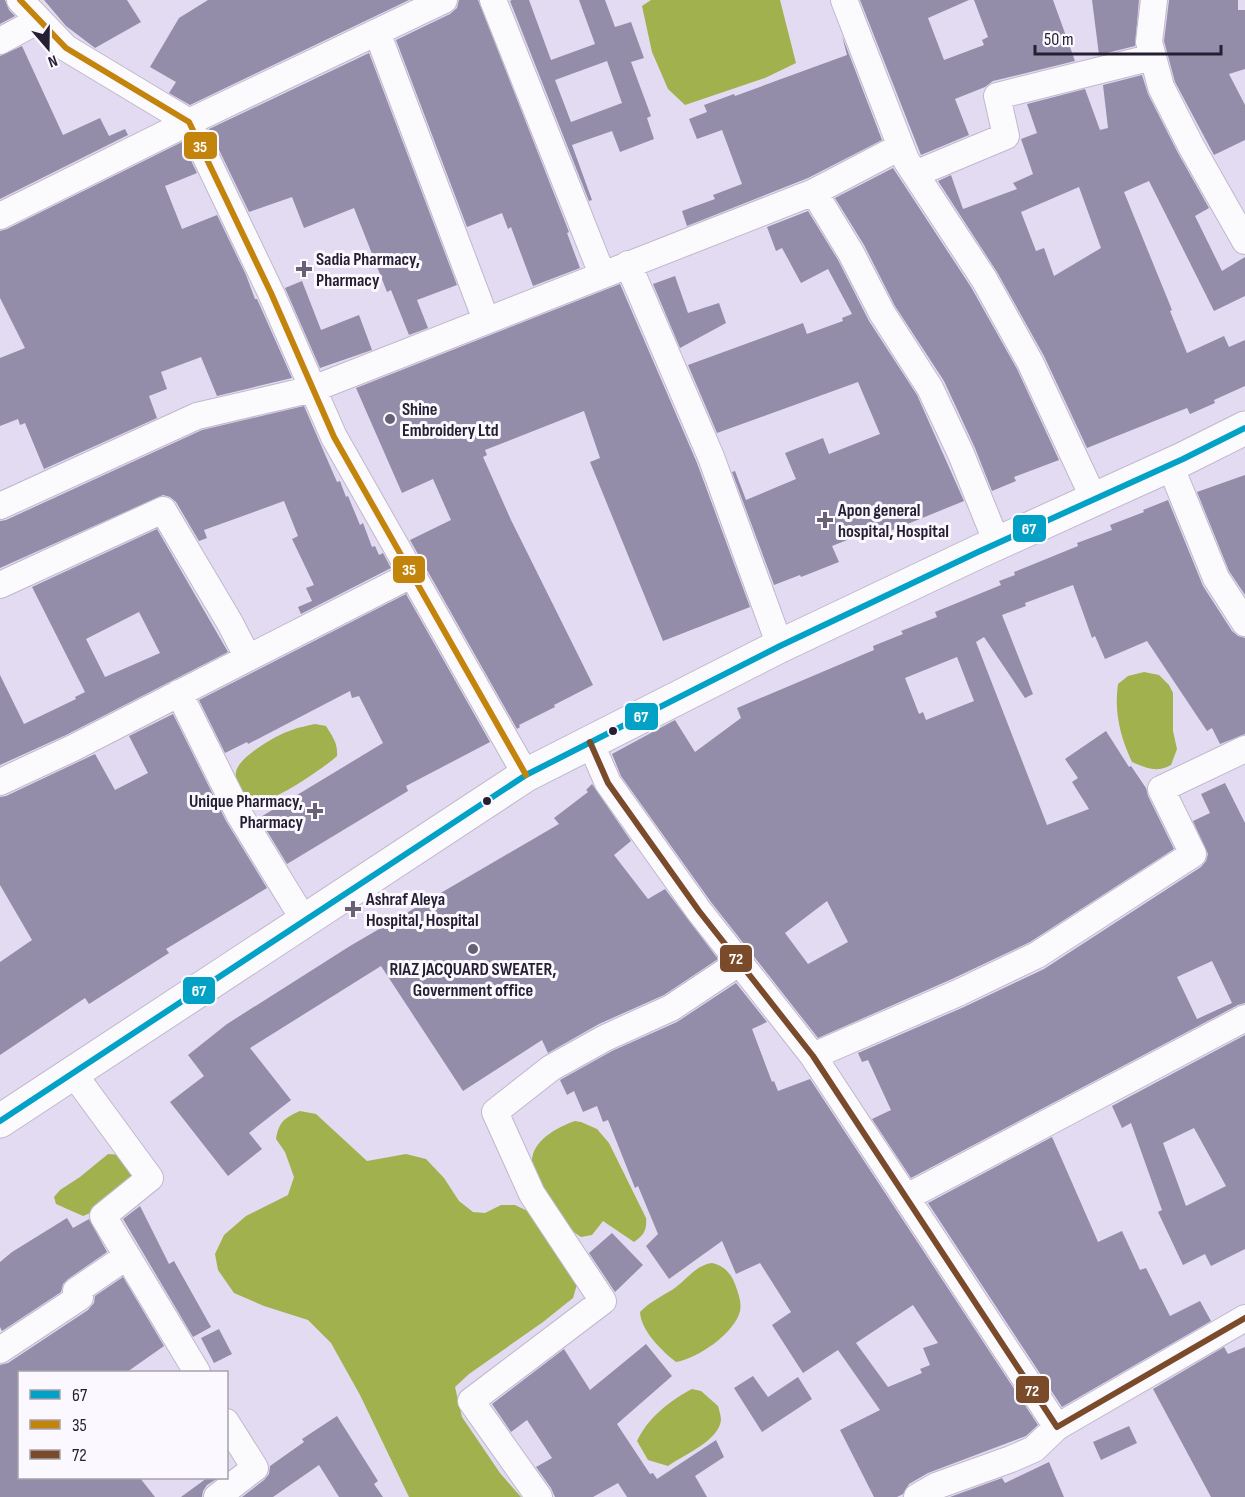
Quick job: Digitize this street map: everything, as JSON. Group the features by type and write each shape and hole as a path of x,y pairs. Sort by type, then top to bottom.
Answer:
{"highway":[{"path":"0,1121 526,774 780,646 1245,428"}],"street":[{"path":"20,0 66,48 189,122 271,293 334,437 526,774"},
{"path":"0,216 377,32 406,8 444,0"},
{"path":"493,0 602,274"},
{"path":"844,0 906,160 984,279 1024,352 1094,499"},
{"path":"1154,0 1149,42 1161,87 1191,146 1245,241"},
{"path":"0,41 39,20"},
{"path":"377,32 486,320"},
{"path":"915,174 1006,136 997,96 1153,57"},
{"path":"0,506 197,416 313,389 814,192 900,147"},
{"path":"814,192 851,253 882,313 930,388 961,454 997,543"},
{"path":"628,264 711,457 780,646"},
{"path":"1170,465 1216,578 1245,623"},
{"path":"0,585 163,510 230,623 248,658"},
{"path":"0,782 411,574"},
{"path":"179,693 239,814 304,920"},
{"path":"590,742 608,783 699,911 813,1056 1058,1427"},
{"path":"813,1056 958,993 1037,955 1192,854 1161,789 1245,748"},
{"path":"539,1497 471,1401 603,1301 532,1194 495,1112 551,1068 605,1038 671,1008 740,962"},
{"path":"907,1197 1245,1018"},
{"path":"73,1073 150,1178 103,1216 195,1371"},
{"path":"0,1350 80,1297 76,1291 126,1257"},
{"path":"917,1497 936,1486 1034,1449 1058,1427 1245,1318"},
{"path":"217,1497 255,1468 228,1425"}],"shaded area":[{"path":"651,0 780,0 796,63 765,78 685,105 668,89 652,52 642,6"},
{"path":"1144,672 1159,675 1173,693 1173,731 1177,749 1171,765 1161,769 1147,768 1132,762 1119,724 1118,684 1128,676"},
{"path":"315,724 326,726 336,744 337,756 277,796 260,802 250,801 237,780 238,766 251,753 278,736"},
{"path":"300,1111 316,1114 367,1161 406,1154 426,1159 444,1178 459,1201 473,1212 485,1213 501,1205 515,1205 532,1213 578,1281 573,1298 469,1374 455,1387 462,1417 500,1473 521,1497 409,1497 360,1395 331,1343 308,1320 264,1306 234,1293 218,1270 215,1254 224,1235 246,1216 288,1195 294,1177 285,1152 276,1139 283,1121"},
{"path":"575,1121 597,1129 609,1143 646,1218 644,1232 634,1242 603,1221 592,1235 581,1237 564,1221 535,1177 532,1163 537,1146 550,1134"},
{"path":"108,1154 123,1155 134,1174 133,1185 95,1211 83,1216 56,1204 54,1197 60,1190"},
{"path":"712,1263 726,1270 731,1276 739,1298 740,1311 731,1328 714,1344 694,1356 676,1362 648,1333 640,1312 651,1302 672,1290 695,1270"},
{"path":"692,1389 701,1391 718,1406 721,1420 719,1428 699,1447 668,1466 648,1460 637,1441 660,1411"}],"building":[{"path":"0,0 5,0 9,10 15,16 0,24"},
{"path":"44,0 127,0 141,22 95,48 66,26"},
{"path":"208,0 409,0 190,105 169,93 176,82 150,67 179,18"},
{"path":"459,0 478,0 569,232 567,233 580,268 533,286 511,227 508,229 502,213 467,227 396,40 450,14 457,8"},
{"path":"529,0 551,60 595,44 579,0 605,0 615,27 631,22 644,58 631,62 651,116 647,118 654,139 620,152 612,131 572,145 592,200 589,201 510,1","holes":["607,61 622,103 571,122 555,80"]},
{"path":"860,0 969,0 928,18 944,60 984,45 982,40 988,37 974,0 1053,0 1075,61 993,81 985,87 955,99 969,135 921,155"},
{"path":"1092,0 1139,0 1135,46 1099,55"},
{"path":"1169,0 1238,0 1238,10 1245,10 1245,69 1229,74 1245,105 1245,140 1214,155 1175,82 1164,41"},
{"path":"842,36 882,140 808,178 687,226 682,211 715,199 713,195 742,184 722,130 697,139 689,119 707,112 704,105 847,55"},
{"path":"22,46 63,135 100,118 109,136 125,129 128,135 0,199 0,56"},
{"path":"369,53 457,285 417,300 428,328 409,335 391,290 387,292 354,208 304,228 292,197 249,212 209,129"},
{"path":"1142,75 1148,94 1209,208 1195,216 1222,271 1245,257 1245,296 1214,311 1149,181 1124,192 1187,353 1224,336 1229,347 1245,340 1245,386 1190,414 1187,408 1087,448 1044,356 997,272 938,181 951,175 963,209 1017,189 1013,183 1033,174 1021,139 1037,133 1027,104 1085,89 1100,130 1108,128 1103,85","holes":["1079,187 1101,248 1054,276 1044,248 1036,251 1021,212"]},
{"path":"182,142 197,173 165,186 182,229 217,215 292,378 217,396 201,357 161,372 167,389 149,396 157,418 44,469 25,423 20,425 18,419 0,426 0,358 25,348 0,298 0,231"},
{"path":"893,168 971,287 1017,369 1059,460 1014,477 1016,481 992,491 944,381 895,306 864,245 835,198"},
{"path":"808,211 838,260 869,321 917,395 964,501 873,538 870,531 832,546 839,562 774,585 732,472 735,471 746,500 796,479 785,453 823,438 829,454 880,434 858,382 717,433 688,365 803,323 807,334 843,321 842,318 852,314 828,269 801,283 782,248 776,251 767,227"},
{"path":"675,276 688,313 719,303 726,323 680,348 653,284"},
{"path":"302,281 321,330 359,315 372,350 320,368 285,288"},
{"path":"620,284 697,463 750,607 663,641 590,462 600,458 584,411 485,450 487,455 483,457 511,520 593,685 519,725 517,729 410,540 451,520 433,479 402,493 356,388"},
{"path":"304,406 337,482 340,481 360,525 363,523 372,547 375,546 379,555 383,553 391,568 301,614 298,607 312,601 306,588 314,585 292,539 298,536 284,501 204,530 207,538 199,541 176,502 163,495 0,568 0,521 202,430"},
{"path":"1245,475 1245,595 1229,571 1197,492"},
{"path":"1168,500 1203,586 1232,631 1245,638 1245,734 1220,744 1212,728 1207,731 1147,641 1105,659 1095,636 1092,638 1073,585 1025,603 1026,606 1002,615 1033,694 1025,698 984,637 976,642 1047,825 1089,809 1072,782 1078,778 1065,759 1106,731 1129,767 1131,766 1146,788 1174,849 1030,942 818,1038 711,902 621,776 612,754 675,720 695,752 741,718 737,708 874,650 873,646 903,634 901,631 937,617 935,612 1001,585 999,581 1015,575 1014,572 1078,546 1077,543 1112,530 1110,525 1144,512 1143,510","holes":["957,657 974,701 926,720 923,712 919,714 905,678","827,901 848,942 808,964 785,933"]},
{"path":"157,529 228,652 66,735 0,765 0,675 24,724 76,699 75,697 85,692 32,587","holes":["139,612 160,653 105,677 86,639"]},
{"path":"406,594 490,742 406,786 408,791 287,864 259,818 383,743 359,696 352,698 350,691 248,744 247,742 225,753 199,700"},
{"path":"173,714 226,821 267,888 166,949 169,953 89,1004 85,998 0,1055 0,962 32,940 0,885 0,797 95,754 115,790 148,773 129,736"},
{"path":"1225,783 1245,823 1245,1003 911,1178 872,1119 891,1110 868,1060 862,1062 858,1053 1044,969 1201,867 1208,854 1193,821 1210,813 1201,794","holes":["1212,961 1232,1003 1197,1019 1177,977"]},
{"path":"592,784 631,841 614,855 648,899 665,889 718,959 664,995 599,1024 548,1053 542,1040 463,1091 381,966 250,1048 291,1100 249,1133 262,1149 228,1176 170,1102 204,1076 188,1055 227,1024 350,946 559,824 554,818 588,792 586,790"},
{"path":"736,983 767,1022 752,1029 772,1082 774,1081 778,1091 810,1079 1038,1425 1026,1436 928,1473 909,1484 903,1494 897,1497 874,1497 840,1430 880,1410 838,1350 803,1373 772,1325 791,1312 760,1263 736,1274 722,1241 669,1279 646,1246 658,1234 638,1186 635,1188 608,1120 603,1122 597,1106 583,1112 574,1091 567,1095 560,1080 612,1051 677,1022","holes":["913,1305 938,1343 923,1348 930,1365 920,1369 922,1373 888,1387 856,1343"]},
{"path":"1245,1035 1245,1249 1211,1266 1205,1254 1183,1265 1158,1212 1162,1210 1131,1123 1122,1128 1112,1106","holes":["1194,1128 1226,1186 1186,1206 1163,1143"]},
{"path":"1052,1137 1098,1242 1122,1231 1140,1270 1146,1268 1170,1316 1200,1301 1211,1321 1062,1407 928,1203"},
{"path":"140,1206 169,1264 174,1261 211,1327 193,1337 123,1219"},
{"path":"67,1218 73,1228 89,1219 107,1252 68,1279 63,1284 61,1292 2,1331 0,1327 0,1262"},
{"path":"612,1233 643,1265 615,1292 589,1253"},
{"path":"123,1277 164,1346 128,1371 18,1371 18,1479 141,1479 155,1497 0,1497 0,1365 8,1363 88,1310 94,1303 95,1296"},
{"path":"219,1329 232,1354 214,1363 201,1338"},
{"path":"646,1344 672,1376 617,1424 650,1474 653,1473 657,1479 716,1440 724,1457 695,1476 707,1497 627,1497 618,1483 593,1497 555,1497 536,1467 552,1458 527,1420 511,1432 492,1404 564,1349 590,1390"},
{"path":"1224,1347 1228,1354 1245,1347 1245,1497 1211,1497 1153,1389"},
{"path":"753,1376 768,1397 798,1377 812,1399 762,1432 734,1388"},
{"path":"337,1416 378,1481 374,1484 383,1497 339,1497 319,1465 273,1497 242,1497 264,1480 269,1474 270,1466 304,1442 302,1439"},
{"path":"1129,1426 1137,1443 1101,1460 1093,1442"},
{"path":"1049,1462 1064,1497 950,1497 1002,1478 1005,1483"},
{"path":"206,1479 216,1479 207,1485 202,1497 181,1497"}],"transit line":[{"name":"35","path":"20,0 66,48 189,122 271,293 334,437 526,775"},
{"name":"67","path":"0,1121 526,775 780,646 1245,428"},
{"name":"72","path":"590,742 608,783 699,911 813,1056 1057,1427 1245,1318"}],"place":[{"name":"Sadia Pharmacy, Pharmacy","path":"304,269"},
{"name":"Shine Embroidery Ltd","path":"390,419"},
{"name":"Apon general hospital, Hospital","path":"825,520"},
{"name":"Unique Pharmacy, Pharmacy","path":"315,811"},
{"name":"Ashraf Aleya Hospital, Hospital","path":"353,909"},
{"name":"RIAZ JACQUARD SWEATER, Government office","path":"473,949"}]}
